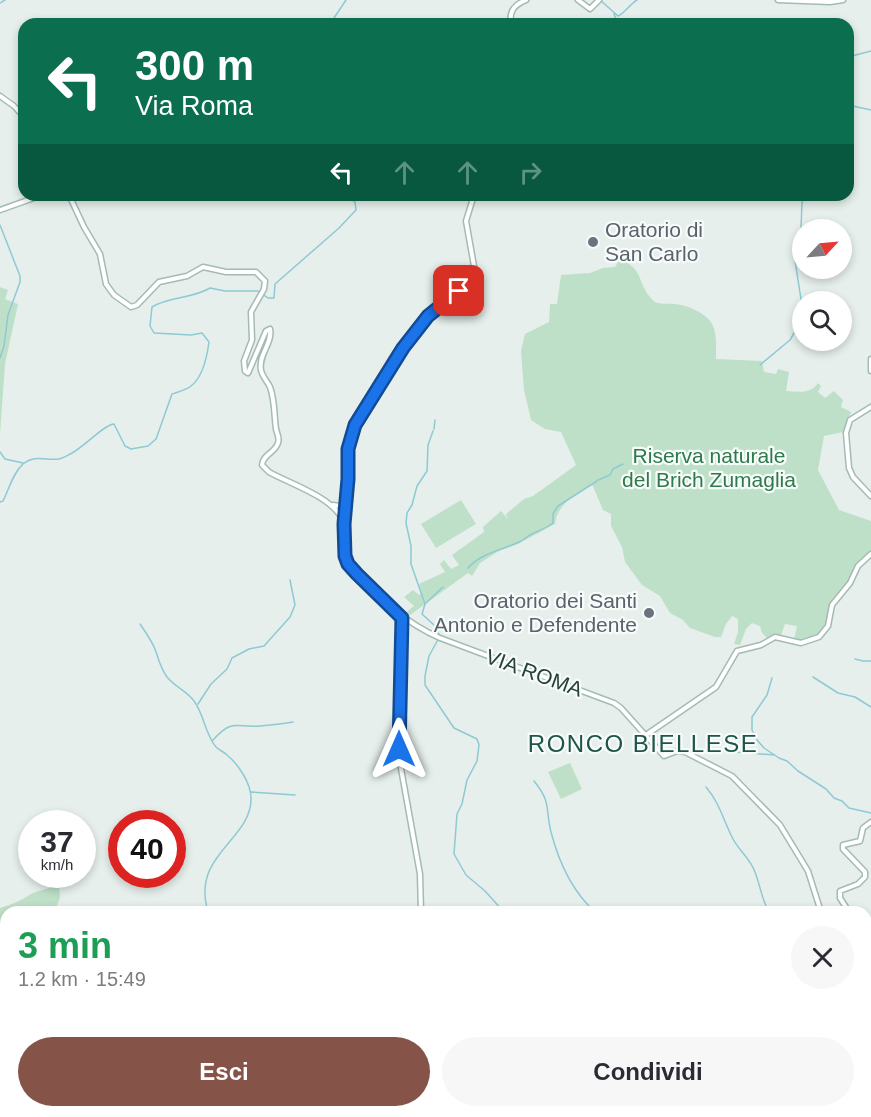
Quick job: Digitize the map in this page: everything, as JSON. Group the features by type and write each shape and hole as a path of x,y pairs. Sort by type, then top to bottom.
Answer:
{"street":[{"path":"511,18 514,7 526,0"},
{"path":"578,0 590,9 598,2"},
{"path":"778,0 830,2 843,0"},
{"path":"0,96 18,110"},
{"path":"0,210 25,201"},
{"name":"VIA ROMA","path":"72,201 100,254 106,284 114,295 131,307 137,305 159,282 187,276 203,267 226,272 256,272 265,281 264,289 251,312 252,340 244,361 244,367 248,373 266,331 270,329 271,335 264,351 261,368 270,387 275,406 279,437 277,446 263,459 264,468 327,502 338,512 344,524 344,555 348,564 402,618 418,629 439,638 614,703 646,735 661,754 667,756 685,752 727,772 782,828 808,871 819,906"},
{"path":"344,524 349,440 355,425 391,367 428,316 464,287 480,285 474,266 466,221 472,201"},
{"path":"871,359 871,371"},
{"path":"871,407 853,417 846,433 850,473 871,496"},
{"path":"338,512 346,499"},
{"path":"327,502 340,506"},
{"path":"338,512 346,508"},
{"path":"646,735 716,687 737,651 761,645 775,637 801,643 819,637 828,626 832,605 850,583 858,566 871,554"},
{"path":"402,618 398,741 420,874 421,906"},
{"path":"845,906 840,898 840,891 858,884 865,877 865,872 842,848 845,843 860,841 863,828 871,822"}],"green space":[{"name":"Riserva naturale del Brich Zumaglia","path":"620,259 633,267 646,292 656,302 678,304 696,310 710,321 716,342 716,359 762,361 764,372 776,374 778,369 789,372 786,391 808,391 818,383 821,386 818,392 825,398 834,391 843,400 841,407 851,412 843,432 824,436 818,470 839,510 871,521 871,552 857,565 849,583 831,604 825,628 819,634 804,640 794,640 797,626 785,624 781,635 774,635 768,639 762,633 760,626 752,623 746,629 740,645 734,644 738,632 738,619 732,616 721,637 690,628 683,620 670,613 660,596 642,585 625,562 622,547 611,526 611,514 603,510 592,484 563,505 555,524 518,544 499,551 480,563 472,576 468,573 406,618 402,616 414,606 404,597 413,590 419,595 422,593 419,584 445,572 440,564 444,560 451,569 459,565 452,555 484,532 483,527 501,511 508,519 506,514 524,499 533,496 576,465 561,432 545,429 531,420 524,390 521,351 525,334 549,322 550,304 557,304 561,275 590,273 603,268 615,267"},
{"path":"0,287 8,290 5,299 18,304 5,364 0,434"},
{"path":"461,500 476,524 436,548 421,524"},
{"path":"570,763 582,789 561,799 548,772"},
{"path":"49,888 59,888 60,898 57,906 5,906 33,893"}],"waterway":[{"path":"0,3 5,0"},
{"path":"334,18 346,0"},
{"path":"600,0 618,16 637,0"},
{"path":"614,14 616,18"},
{"path":"854,55 871,51"},
{"path":"854,106 871,110"},
{"path":"0,502 3,501 14,476 23,464 32,459 64,457 110,425 114,424 125,446 131,449 148,446 156,439 172,394 189,387 199,377 206,360 209,342 202,333 191,335 154,333 150,326 152,307 210,288 225,291 258,291 268,298 274,298 275,284 339,228 356,210 354,201"},
{"path":"760,365 790,340 801,321 801,299 793,248 801,228 803,201"},
{"path":"0,225 20,276 8,315 0,358"},
{"path":"434,429 435,420"},
{"path":"433,431 428,445 427,471 417,486 412,505 407,513 406,523 411,546 411,564 425,604 422,614 434,625 440,636 429,656 425,685 454,728 477,739 479,745 477,761 467,780 462,804 457,814 454,854 466,875 499,906"},
{"path":"0,452 5,459 23,463"},
{"path":"598,480 610,475 613,469 623,464"},
{"path":"468,568 485,555 521,541 553,523 553,514 558,506 597,481"},
{"path":"198,704 211,684 227,669 232,658 249,649 264,646 290,617 295,605 290,580"},
{"path":"426,603 443,587"},
{"path":"140,624 153,645 165,674 194,701 212,742 239,769 250,792 249,812 243,825 215,860 208,874 205,889 207,906"},
{"path":"855,659 871,661"},
{"path":"813,677 838,693 855,697 871,707"},
{"path":"772,678 767,695 752,717 752,730 757,740 764,748 787,761 849,808 871,813"},
{"path":"213,740 230,726 260,726 293,722"},
{"path":"734,752 775,755"},
{"path":"534,781 546,801 551,832 562,865 573,886 589,906"},
{"path":"706,787 718,805 735,842 753,867 766,906"},
{"path":"251,792 295,795"}],"place":[{"name":"Oratorio di San Carlo","path":"593,242"},
{"name":"Oratorio dei Santi Antonio e Defendente","path":"649,613"}],"district":[{"name":"RONCO BIELLESE","path":"643,744"}],"route":[{"path":"399,749 402,618 357,574 348,564 345,556 344,524 349,440 355,425 403,348 428,316 459,291"}]}
